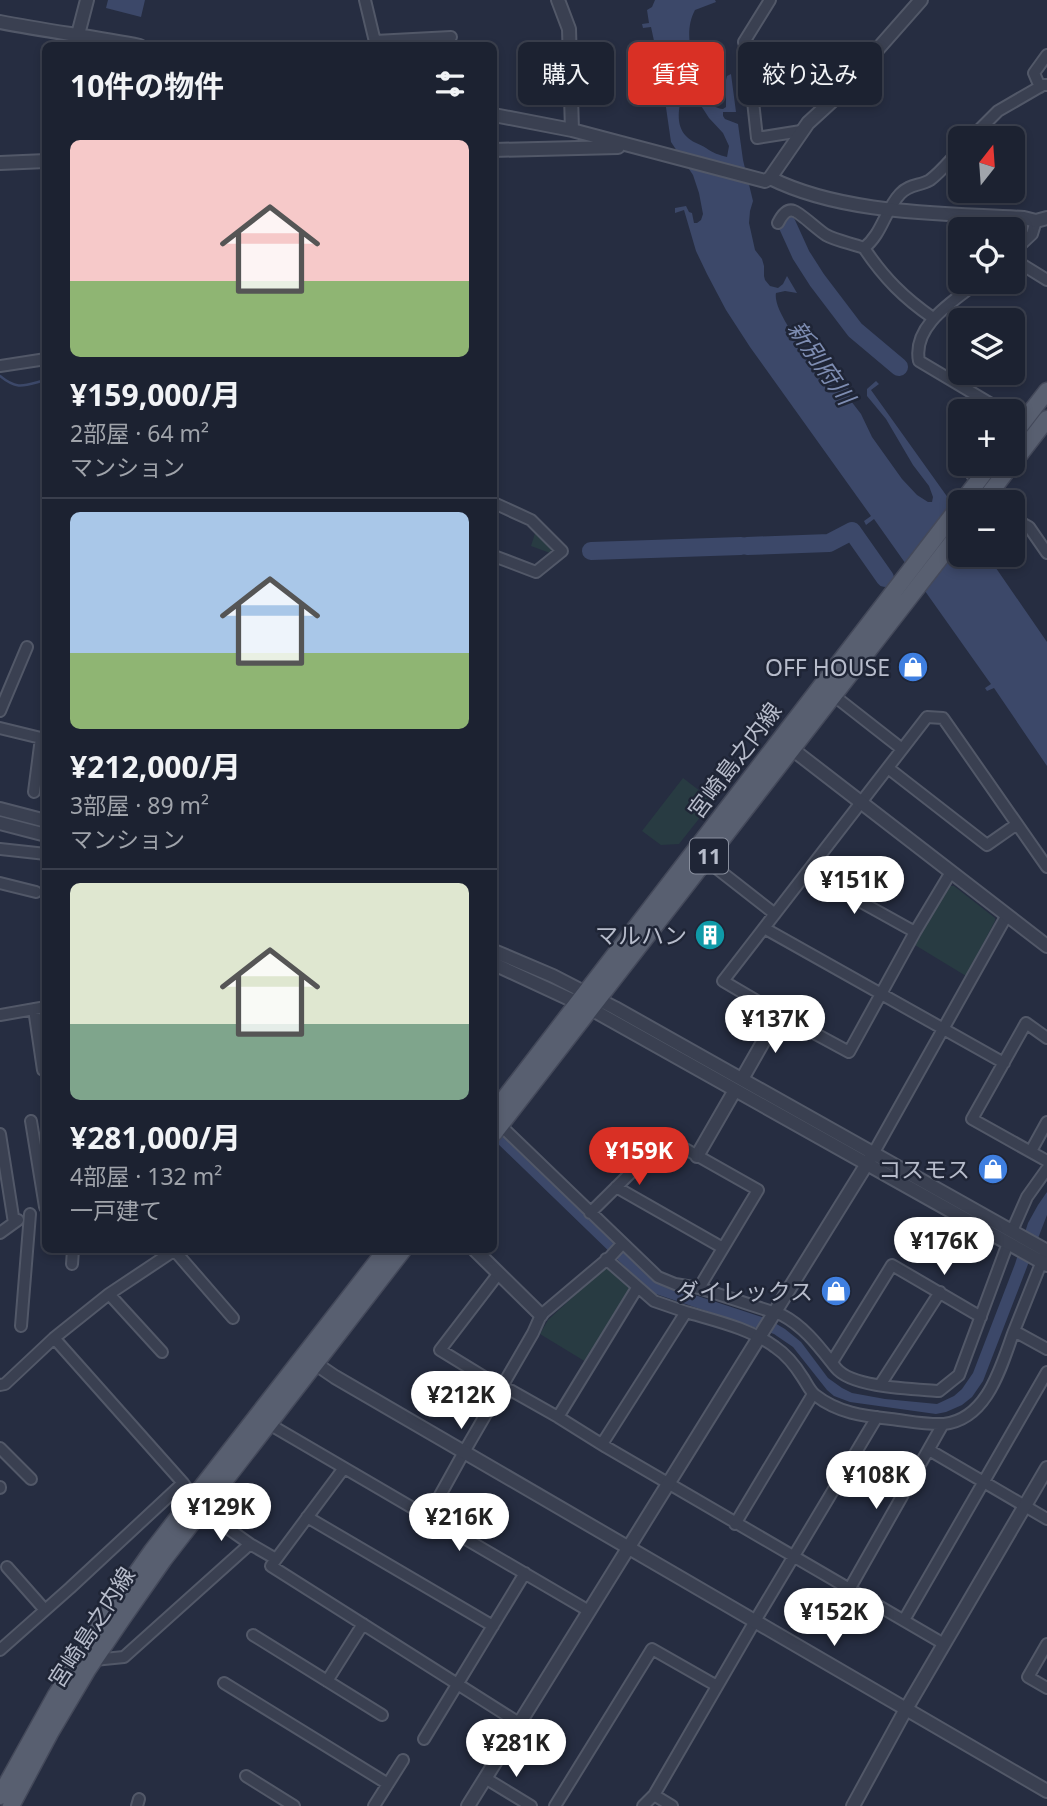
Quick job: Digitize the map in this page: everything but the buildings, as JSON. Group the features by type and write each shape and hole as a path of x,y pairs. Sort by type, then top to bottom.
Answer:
{"main road":[{"path":"1025,415 1047,391"},
{"path":"1025,451 1042,435 1047,419"},
{"name":"宮崎島之内線","path":"971,490 982,476"},
{"name":"宮崎島之内線","path":"588,1001 706,860 833,695 948,524"},
{"name":"宮崎島之内線","path":"497,1122 911,580 948,544"},
{"name":"宮崎島之内線","path":"11,1806 50,1733 94,1660 164,1559 198,1504 309,1359 384,1253"},
{"name":"宮崎島之内線","path":"0,1796 56,1695 152,1551 269,1424 309,1359 400,1253"}],"street":[{"path":"76,40 87,0"},
{"path":"365,0 376,42"},
{"path":"558,0 569,29 572,130"},
{"path":"770,0 744,42 748,55 757,138 801,131"},
{"path":"767,179 801,131 832,101 921,0"},
{"path":"0,14 61,27 76,40"},
{"path":"0,22 59,33 76,40 97,42"},
{"path":"388,42 451,37"},
{"path":"983,126 998,111 1043,86 1034,73 1047,55"},
{"path":"497,116 572,130 767,179 821,196 890,210 1042,219"},
{"path":"497,150 633,146"},
{"path":"0,163 42,161"},
{"path":"864,248 870,243 898,196 912,185 931,179 948,162"},
{"path":"778,223 784,214 793,210 829,237 864,248 888,280 910,303 933,318"},
{"path":"1025,241 1042,219"},
{"path":"1025,266 1047,280"},
{"path":"963,294 933,318 917,351 919,361 980,398"},
{"path":"0,366 42,360"},
{"path":"973,476 977,482"},
{"path":"497,504 531,520 562,551 536,572 497,557"},
{"path":"1025,525 1047,554"},
{"path":"0,711 27,647"},
{"path":"833,695 902,749"},
{"path":"951,872 849,1052 723,981 927,717 943,718 1047,867"},
{"path":"0,728 42,739"},
{"path":"34,792 42,745"},
{"path":"792,749 1047,946"},
{"path":"888,768 988,845 1017,824"},
{"path":"0,809 42,820"},
{"path":"0,823 42,834"},
{"path":"0,849 42,854"},
{"path":"706,860 775,914"},
{"path":"807,872 915,932"},
{"path":"0,883 36,892"},
{"path":"468,1806 869,1159 1007,915"},
{"path":"764,928 1004,1063"},
{"path":"497,952 553,976 588,1001 1043,1256 995,1380 981,1403 971,1413 959,1420 943,1424 854,1414 833,1407 813,1394 790,1358 761,1335 654,1301 637,1288 608,1257"},
{"path":"497,965 588,1001"},
{"path":"0,1015 40,1008 42,1049"},
{"path":"697,1156 779,1014"},
{"path":"1047,1038 1026,1023 972,1119 1047,1161"},
{"path":"31,1121 42,1188"},
{"path":"1031,1151 1047,1122"},
{"path":"497,1124 658,1277 699,1288 794,1321 837,1369 850,1379 939,1391 959,1375 1027,1197 1047,1169"},
{"path":"0,1134 14,1223"},
{"path":"590,1213 666,1138 758,1190 699,1288"},
{"path":"616,1187 723,1248"},
{"path":"0,1233 42,1208"},
{"path":"21,1326 30,1214"},
{"path":"428,1517 541,1315 622,1244"},
{"path":"72,1264 73,1253"},
{"path":"0,1385 5,1384 54,1338 109,1294 170,1253"},
{"path":"178,1253 233,1318"},
{"path":"478,1253 541,1315"},
{"path":"832,1362 892,1265 981,1317"},
{"path":"499,1273 440,1350 944,1644"},
{"path":"558,1417 637,1288"},
{"path":"880,1385 940,1293"},
{"path":"109,1294 162,1352"},
{"path":"602,1444 686,1312"},
{"path":"1014,1331 1047,1349"},
{"path":"54,1338 183,1483 198,1504 250,1544 276,1559"},
{"path":"309,1359 335,1377 1047,1791"},
{"path":"904,1620 1047,1372"},
{"path":"735,1524 813,1394"},
{"path":"643,1806 654,1795 877,1417"},
{"path":"269,1424 589,1611"},
{"path":"850,1588 943,1424"},
{"path":"0,1448 31,1479"},
{"path":"929,1450 1047,1519"},
{"path":"344,1468 271,1566 519,1723"},
{"path":"853,1806 906,1709 1047,1468"},
{"path":"0,1650 183,1483"},
{"path":"307,1517 493,1626"},
{"path":"94,1660 124,1657 250,1544"},
{"path":"7,1567 45,1610"},
{"path":"424,1739 525,1573"},
{"path":"327,1681 363,1623"},
{"path":"253,1635 382,1715"},
{"path":"1047,1644 1028,1677 1047,1688"},
{"path":"555,1806 652,1649 717,1686"},
{"path":"224,1684 388,1784"},
{"path":"374,1806 403,1760"},
{"path":"246,1776 294,1806"},
{"path":"485,1778 531,1806"},
{"path":"654,1795 673,1806"}],"shaded area":[{"path":"536,530 552,547 550,553 531,546"},
{"path":"683,778 713,801 679,844 661,845 642,831"},
{"path":"949,886 954,886 995,918 966,976 915,945"},
{"path":"603,1269 610,1269 629,1287 629,1292 586,1362 540,1334 548,1320"}],"water":[{"path":"108,0 145,0 141,17 106,8"},
{"path":"655,0 716,2 695,10 689,30 690,42 654,42 651,27 643,28 642,24 649,23 647,10"},
{"path":"731,74 736,112 723,112 723,116 738,124 753,201 749,223 755,250 764,266 765,280 770,286 778,288 787,276 797,293 776,293 776,299 792,332 830,385 838,388 848,386 851,401 872,437 902,479 917,495 932,502 929,486 913,465 886,419 867,396 867,389 876,381 879,384 871,390 948,498 948,567 995,567 1047,642 1047,766 994,688 987,691 985,688 991,684 874,519 866,525 864,521 871,516 726,310 696,251 684,210 675,213 675,208 686,206 692,213 694,223 701,220 703,214 693,175 671,142 666,105 680,105 680,126 688,138 727,157 729,146 723,133 701,105 723,109 726,107 726,80"},
{"path":"497,1128 655,1282 768,1319 801,1342 828,1378 842,1388 852,1393 885,1399 937,1404 962,1389 973,1373 1028,1223 1047,1192 1047,1215 983,1381 972,1397 946,1412 936,1414 850,1402 834,1396 793,1347 774,1334 648,1289 497,1143"}],"waterway":[{"name":"新別府川","path":"786,222 801,255 855,330 899,367"},
{"path":"0,376 17,385 42,381"},
{"name":"新別府川","path":"747,546 829,543 852,531 885,578"},
{"name":"新別府川","path":"591,551 741,546"}],"place":[{"name":"OFF HOUSE","path":"913,667"},
{"name":"マルハン","path":"710,935"},
{"name":"コスモス","path":"993,1169"},
{"name":"ダイレックス","path":"836,1291"}]}
